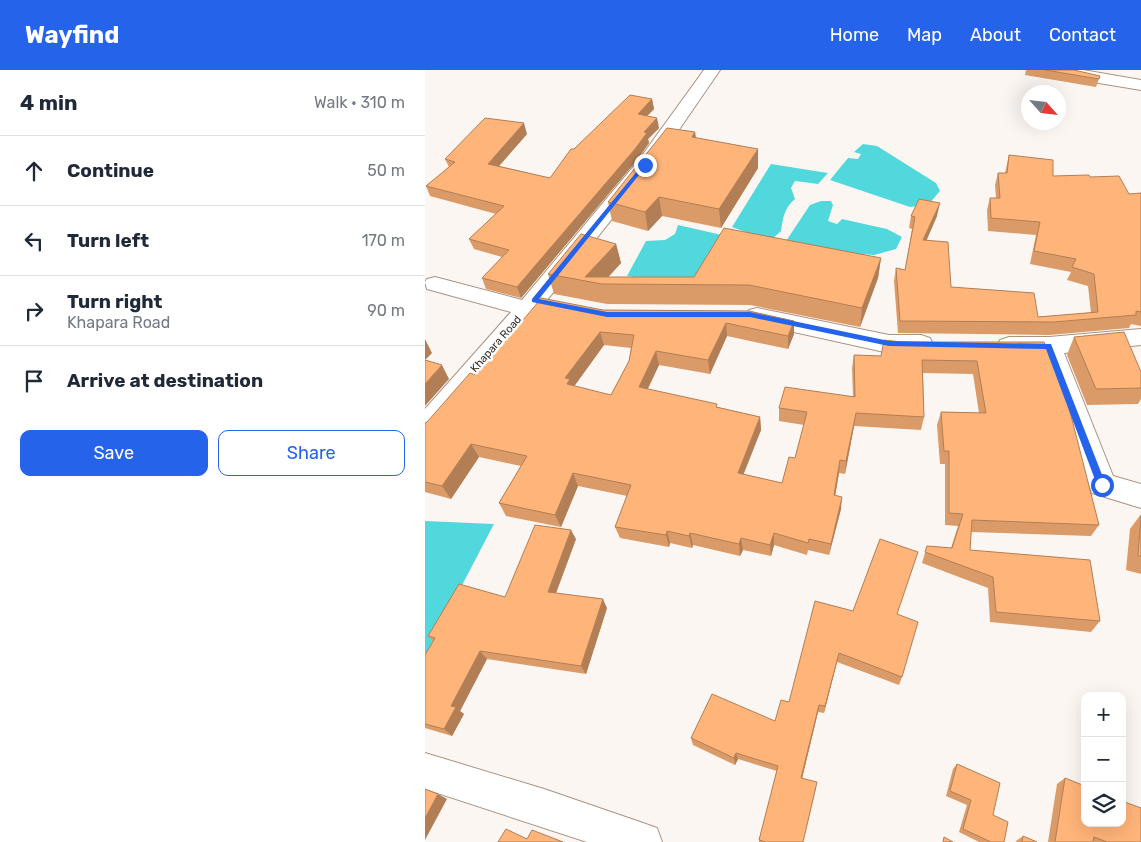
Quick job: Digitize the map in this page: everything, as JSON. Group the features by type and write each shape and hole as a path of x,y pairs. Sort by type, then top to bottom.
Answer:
{"street":[{"name":"Khapara Road","path":"425,427 531,305 645,165 712,70"},
{"path":"1065,70 1141,86"},
{"path":"435,284 531,305 562,306"},
{"path":"733,314 750,314 889,344 939,344"},
{"path":"989,345 1049,346 1141,337"},
{"path":"1049,346 1102,485 1141,496"},
{"path":"425,772 544,808 643,842"}],"water":[{"path":"863,144 877,146 936,183 940,191 928,205 910,207 830,180 848,158 858,159 861,154 854,152"},
{"path":"771,164 828,173 818,184 795,181 791,188 795,199 786,210 781,231 770,241 732,227"},
{"path":"821,201 831,201 833,205 828,221 837,224 842,219 887,229 902,237 896,249 874,255 784,244 810,205"},
{"path":"678,225 722,235 692,285 627,276 646,241 665,240 675,234"},
{"path":"425,521 494,524 425,656"}],"building":[{"path":"1045,70 1074,70 1100,76 1099,79"},
{"path":"630,95 652,99 638,114 657,118 644,132 647,133 635,149 517,287 482,278 509,250 469,239 504,206 426,186 455,162 445,159 485,118 524,123 488,164 550,178 571,149 574,149"},
{"path":"667,128 695,132 692,137 758,149 719,209 659,197 645,212 608,202"},
{"path":"1009,155 1053,160 1053,176 1119,176 1129,194 1141,193 1141,312 1136,311 1136,315 1054,322 900,321 896,268 905,270 915,217 911,216 919,199 940,203 923,240 948,242 951,287 1034,293 1038,317 1098,312 1094,274 1072,267 1076,259 1034,251 1040,222 991,218 990,198 1000,198 998,173 1007,173"},
{"path":"724,228 881,258 862,308 749,285 602,284 548,274 581,234 616,244 585,277 694,277"},
{"path":"536,297 603,310 749,311 794,321 788,336 726,323 708,360 656,351 639,387 717,404 716,407 760,417 738,473 782,483 789,457 795,458 807,412 779,408 785,387 855,397 854,355 881,356 884,340 902,342 1044,342 1067,400 1099,525 972,520 970,550 1090,560 1100,621 996,612 993,577 925,552 927,546 952,548 963,514 949,513 949,451 944,451 941,412 986,413 977,361 922,360 924,417 856,413 846,461 840,460 834,495 842,497 831,544 809,539 808,543 774,533 770,545 741,538 739,544 690,533 689,536 667,531 666,535 615,527 631,485 573,473 555,515 499,503 527,456 471,444 442,486 425,482 425,423 470,373 476,375 540,300 535,299","holes":["600,332 634,335 629,361 611,395 567,384 570,379 565,378"]},
{"path":"1124,332 1141,372 1141,388 1096,389 1074,337"},
{"path":"425,360 442,365 425,384"},
{"path":"1141,516 1141,556 1138,556"},
{"path":"535,525 571,530 548,592 603,599 581,666 480,651 451,706 456,707 444,729 425,724 425,655 435,638 428,636 459,584 505,597"},
{"path":"880,539 918,552 897,614 918,622 902,677 839,653 825,706 819,705 801,778 817,782 803,842 766,842 759,840 778,766 736,753 734,758 691,738 712,694 775,721 781,700 789,702 815,601 853,611"},
{"path":"957,764 1000,783 993,815 1008,822 1004,842 991,842 963,829 971,800 950,791"},
{"path":"1065,778 1081,784 1081,827 1126,827 1126,802 1141,808 1141,842 1107,842 1094,837 1093,842 1055,842"},
{"path":"425,789 438,794 425,818"},
{"path":"506,829 527,839 532,830 563,842 498,842"},
{"path":"1023,836 1037,842 1022,842"},
{"path":"944,837 953,842 943,842"}],"route":[{"path":"645,165 535,300 607,314 750,314 889,344 1049,346 1102,485"}]}
